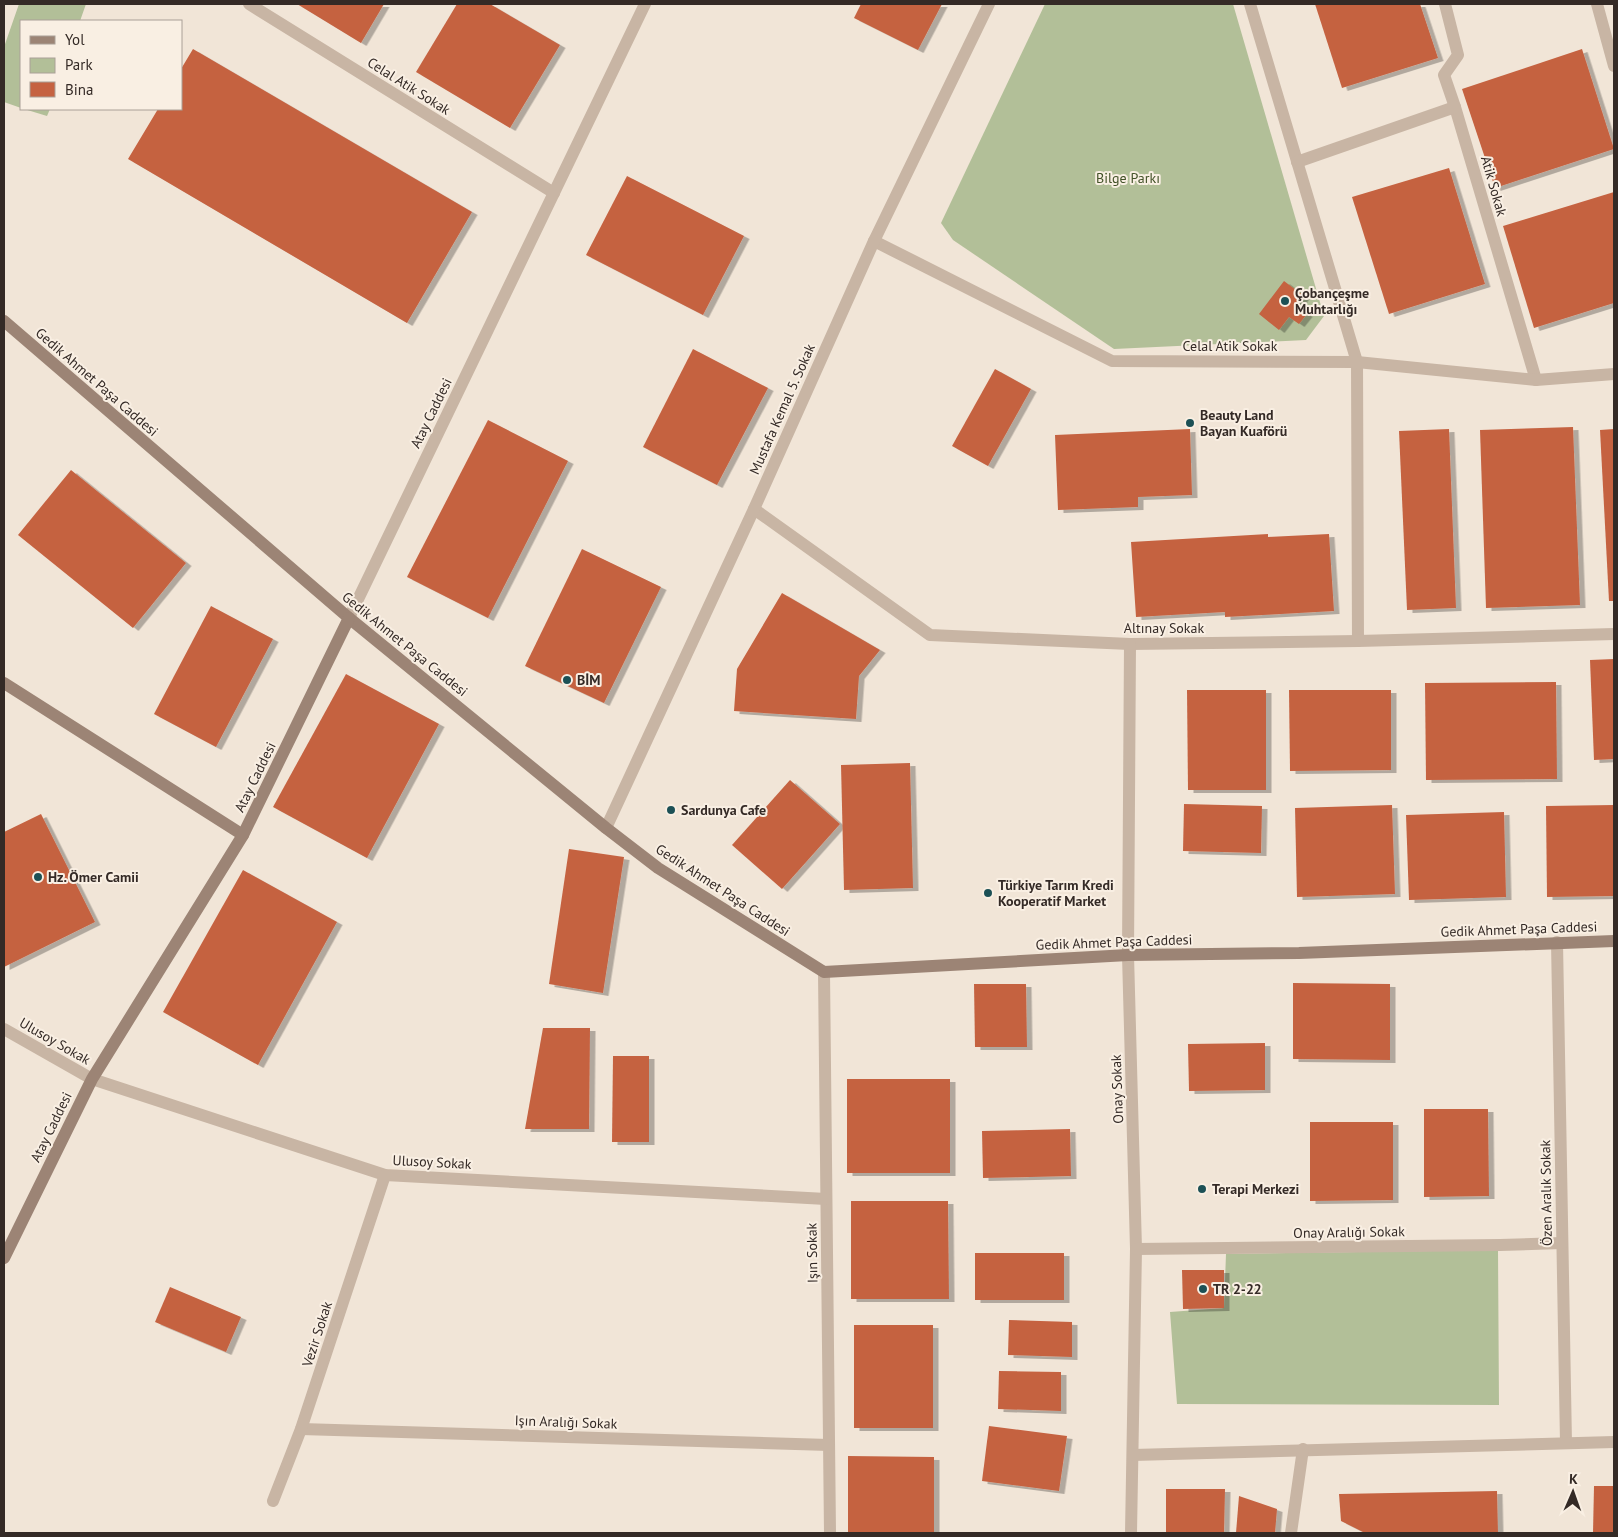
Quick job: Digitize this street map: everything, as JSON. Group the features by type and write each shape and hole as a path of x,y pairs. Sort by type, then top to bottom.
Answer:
{"street":[{"name":"Celal Atik Sokak","path":"249,4 554,194"},
{"name":"Atay Caddesi","path":"4,1258 92,1079 243,835 645,4"},
{"name":"Mustafa Kemal 5. Sokak","path":"606,828 754,509 874,241 988,4"},
{"path":"1250,4 1357,362 1358,642"},
{"name":"Atik Sokak","path":"1445,4 1458,55 1444,75 1536,380"},
{"path":"1597,4 1614,66"},
{"path":"1297,162 1455,107"},
{"name":"Celal Atik Sokak","path":"874,241 1112,361 1357,362 1536,380 1614,374"},
{"name":"Gedik Ahmet Paşa Caddesi","path":"4,321 349,618 606,828 658,868 824,972 1128,955 1299,953 1614,941"},
{"name":"Altınay Sokak","path":"754,509 930,635 1130,644 1358,642 1614,634"},
{"name":"Onay Sokak","path":"1130,644 1128,955 1136,1249 1131,1533"},
{"name":"Atay Caddesi","path":"4,683 243,835"},
{"name":"Özen Aralık Sokak","path":"1556,942 1566,1442"},
{"name":"Işın Sokak","path":"824,972 830,1533"},
{"name":"Ulusoy Sokak","path":"4,1029 92,1079 385,1175 826,1199"},
{"name":"Vezir Sokak","path":"273,1501 301,1429 385,1175"},
{"name":"Onay Aralığı Sokak","path":"1136,1249 1562,1243"},
{"name":"Işın Aralığı Sokak","path":"301,1429 829,1444"},
{"path":"1133,1455 1614,1442"},
{"path":"1291,1533 1303,1449"}],"green space":[{"path":"19,4 86,4 80,20 20,20 20,108 4,102 4,47"},
{"name":"Bilge Parkı","path":"1045,4 1233,4 1324,316 1306,340 1114,349 953,240 941,223"},
{"path":"27,110 50,110 47,116"},
{"path":"1498,1250 1499,1405 1177,1404 1170,1312 1224,1308 1226,1254"}],"building":[{"path":"297,4 384,4 361,43"},
{"path":"457,4 490,4 560,45 510,128 416,72"},
{"path":"861,4 942,4 918,50 854,18"},
{"path":"1315,4 1420,4 1438,58 1342,88"},
{"path":"193,49 472,212 407,323 128,159 157,110 182,110 182,67"},
{"path":"1582,49 1614,149 1495,188 1462,89"},
{"path":"1449,168 1485,284 1389,314 1352,197"},
{"path":"627,176 744,236 703,315 586,255"},
{"path":"1614,192 1614,303 1534,328 1503,226"},
{"name":"Çobançeşme Muhtarlığı","path":"1284,281 1304,296 1297,306 1307,314 1299,324 1289,317 1279,330 1259,314"},
{"path":"693,349 768,388 717,485 643,447"},
{"path":"995,369 1031,389 988,466 952,446"},
{"path":"488,420 568,461 488,618 407,577"},
{"path":"1573,427 1580,605 1486,608 1480,430"},
{"path":"1190,429 1192,495 1138,497 1138,507 1058,510 1055,435"},
{"path":"1449,429 1456,608 1407,610 1399,431"},
{"path":"1614,429 1614,601 1609,601 1600,430"},
{"path":"71,470 186,563 133,628 18,535"},
{"path":"1268,534 1268,537 1329,534 1334,611 1225,617 1225,612 1136,617 1131,542"},
{"path":"582,549 661,587 604,703 525,666"},
{"path":"782,593 880,650 859,676 856,719 734,711 737,669"},
{"path":"211,606 273,639 216,747 154,714"},
{"path":"1614,659 1614,759 1594,760 1590,660"},
{"path":"346,674 439,724 367,858 273,807"},
{"path":"1556,682 1557,779 1426,780 1425,683"},
{"path":"1187,690 1266,690 1266,790 1188,790"},
{"path":"1289,690 1391,690 1391,770 1290,771"},
{"path":"910,763 913,888 844,890 841,765"},
{"path":"790,780 840,824 782,889 732,845"},
{"path":"1184,804 1262,806 1261,853 1183,851"},
{"path":"1392,805 1395,894 1297,897 1295,808"},
{"path":"1614,805 1614,896 1547,897 1546,806"},
{"path":"1504,812 1506,897 1409,900 1406,815"},
{"name":"Hz. Ömer Camii","path":"41,814 95,922 4,967 4,832"},
{"path":"569,849 624,857 603,993 549,984"},
{"path":"243,870 337,922 258,1065 163,1012"},
{"path":"1293,983 1390,984 1390,1060 1293,1059"},
{"path":"974,984 1026,984 1027,1047 975,1047"},
{"path":"543,1028 590,1028 589,1129 525,1129"},
{"path":"1265,1043 1265,1090 1189,1091 1188,1044"},
{"path":"613,1056 649,1056 649,1142 612,1142"},
{"path":"847,1079 950,1079 950,1173 847,1173"},
{"path":"1424,1109 1488,1109 1489,1196 1424,1197"},
{"path":"1310,1122 1393,1122 1393,1200 1310,1201"},
{"path":"1070,1129 1071,1176 983,1178 982,1131"},
{"path":"851,1201 948,1201 949,1299 851,1299"},
{"path":"975,1253 1064,1253 1064,1300 975,1300"},
{"name":"TR 2-22","path":"1182,1270 1224,1270 1224,1308 1183,1309"},
{"path":"170,1287 241,1317 226,1352 155,1322"},
{"path":"1009,1320 1072,1322 1072,1357 1008,1355"},
{"path":"854,1325 933,1325 933,1428 854,1428"},
{"path":"999,1371 1061,1372 1061,1411 998,1409"},
{"path":"989,1426 1067,1436 1059,1491 982,1481"},
{"path":"848,1456 934,1457 934,1532 848,1532"},
{"path":"1594,1486 1614,1486 1614,1533 1593,1533"},
{"path":"1166,1489 1225,1489 1224,1533 1166,1533"},
{"path":"1497,1491 1498,1533 1365,1533 1341,1521 1339,1494"},
{"path":"1239,1496 1277,1509 1275,1533 1236,1533"}],"place":[{"name":"Çobançeşme Muhtarlığı","path":"1285,301"},
{"name":"Beauty Land Bayan Kuaförü","path":"1190,423"},
{"name":"BİM","path":"567,680"},
{"name":"Sardunya Cafe","path":"671,810"},
{"name":"Hz. Ömer Camii","path":"38,877"},
{"name":"Türkiye Tarım Kredi Kooperatif Market","path":"988,893"},
{"name":"Terapi Merkezi","path":"1202,1189"},
{"name":"TR 2-22","path":"1203,1289"}]}
